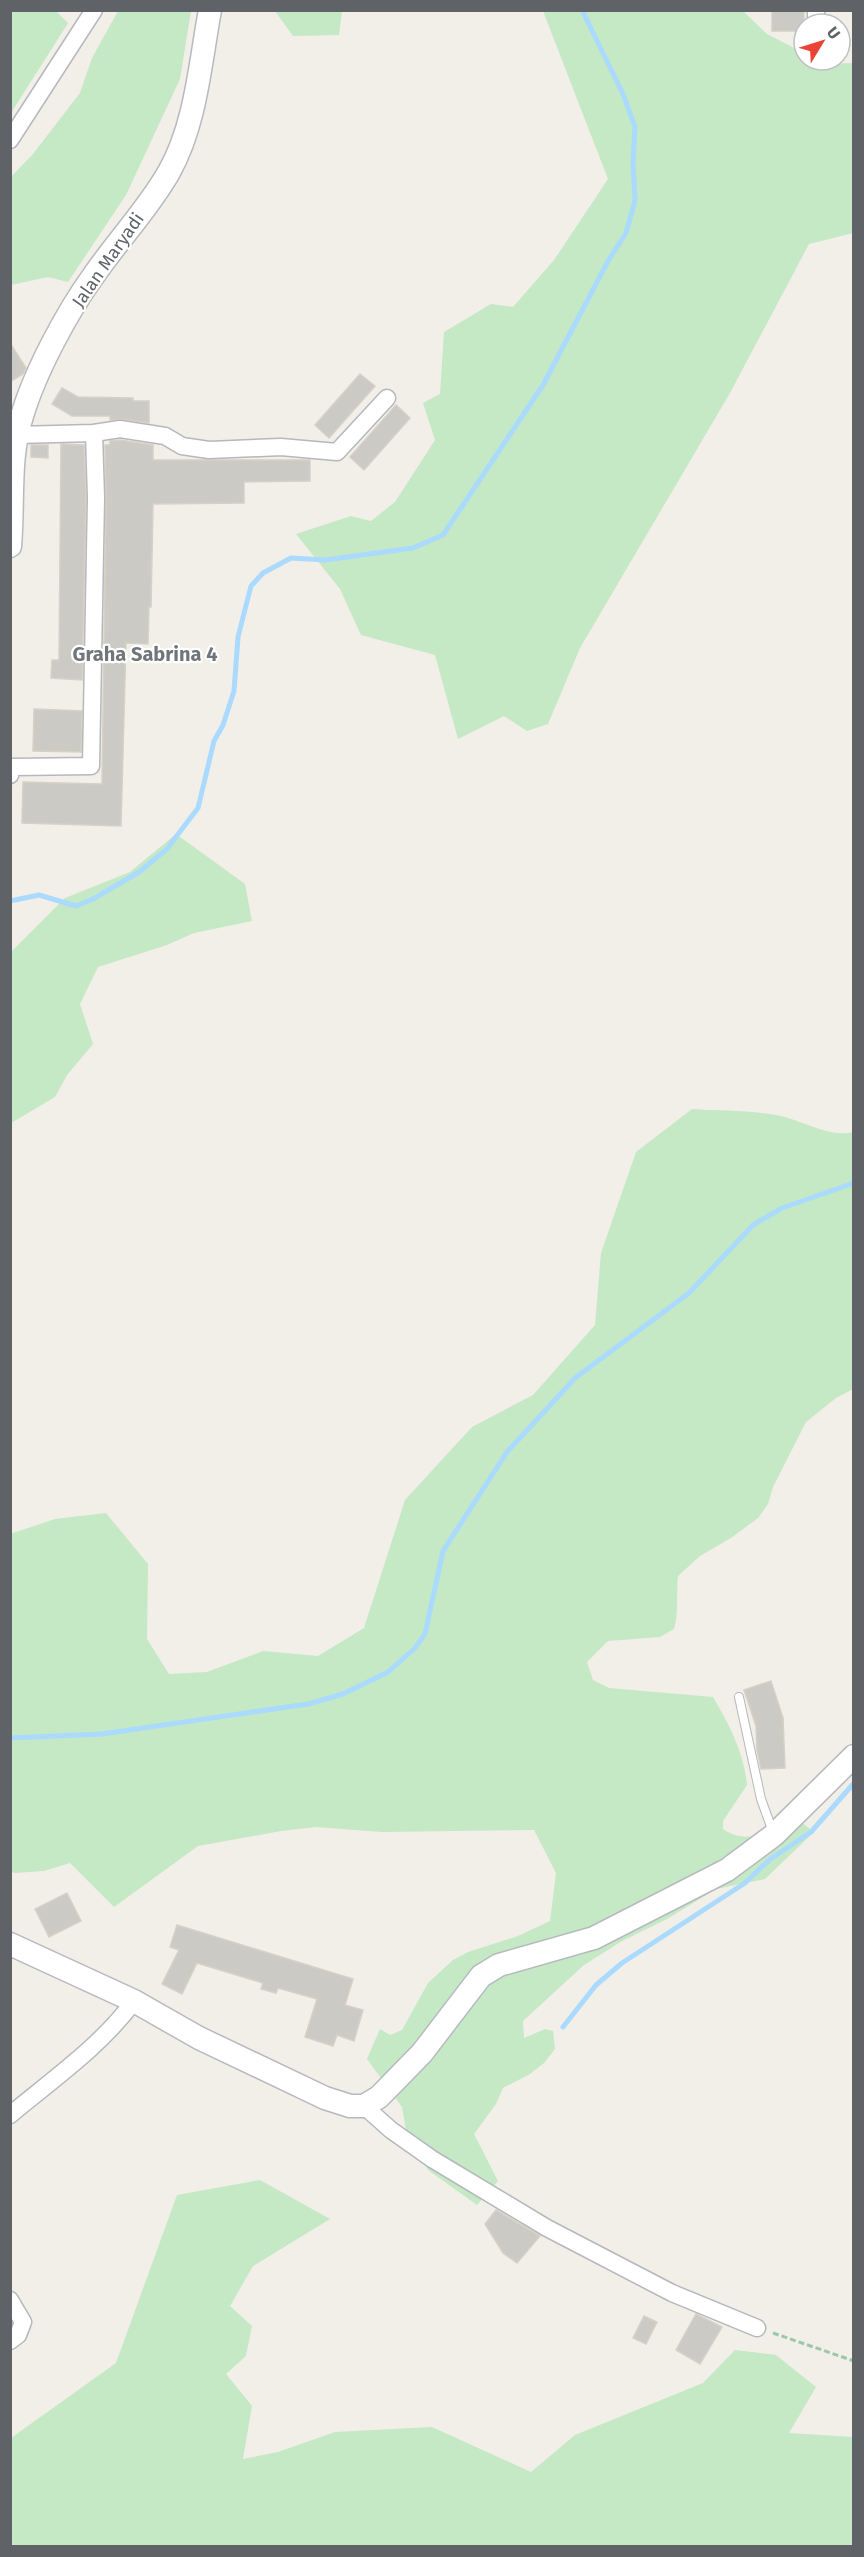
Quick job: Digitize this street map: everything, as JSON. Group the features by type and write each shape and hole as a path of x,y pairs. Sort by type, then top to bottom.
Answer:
{"street":[{"path":"10,140 94,10"},
{"name":"Jalan Maryadi","path":"10,546 16,435 34,382 93,276 169,172 186,133 193,108 210,10"},
{"path":"16,435 94,433 120,429 146,431 165,436 182,446 209,450 281,447 337,452 387,398"},
{"path":"10,775 12,767 91,766 96,498 94,433"},
{"path":"10,1944 134,2001 199,2038 325,2098 350,2106 364,2106 379,2097 422,2053 481,1976 500,1965 594,1938 615,1929 727,1870 774,1835 854,1756"},
{"path":"10,2115 103,2037 120,2021 134,2001"},
{"path":"364,2106 391,2130 432,2159 547,2228 672,2293 757,2328"},
{"path":"10,2300 23,2322 18,2335 10,2341"}],"lane":[{"path":"739,1697 760,1799 774,1835"}],"path":[{"path":"757,2328 854,2361"}],"green space":[{"path":"11,10 56,11 68,23 11,113"},
{"path":"118,11 191,11 180,79 126,195 68,282 48,277 11,285 11,177 33,154 80,93 92,58"},
{"path":"275,11 342,11 339,35 293,36"},
{"path":"543,11 743,11 767,34 792,47 792,72 852,72 853,63 853,233 809,244 730,393 580,648 548,724 527,731 504,716 458,739 435,655 361,635 340,589 296,534 351,516 371,521 395,502 435,440 423,403 440,394 444,332 491,304 513,307 554,260 608,179"},
{"path":"176,834 245,884 252,921 194,933 167,945 98,967 80,1004 93,1044 67,1075 55,1097 11,1123 11,952 65,898 130,872"},
{"path":"692,1109 770,1114 835,1133 853,1132 853,1389 836,1398 806,1422 773,1487 768,1504 758,1518 731,1538 700,1556 678,1576 674,1629 660,1637 608,1641 587,1662 593,1680 609,1688 713,1697 735,1739 743,1762 747,1785 723,1821 723,1829 732,1834 751,1836 797,1819 814,1832 765,1879 716,1889 667,1919 622,1941 584,1965 523,2021 524,2038 545,2029 553,2031 555,2049 544,2063 530,2074 503,2088 496,2104 474,2134 498,2181 477,2205 428,2170 407,2136 402,2107 367,2059 380,2029 390,2035 402,2030 428,1983 453,1960 468,1952 518,1936 550,1921 556,1873 534,1830 382,1832 316,1827 198,1846 114,1907 70,1863 44,1871 14,1873 10,1870 10,1534 55,1519 106,1513 148,1564 147,1639 169,1674 207,1672 263,1651 318,1656 364,1628 405,1500 472,1427 533,1395 595,1325 601,1253 636,1152"},
{"path":"260,2180 330,2219 253,2266 230,2306 252,2326 246,2356 226,2374 252,2406 243,2459 278,2452 335,2432 432,2427 531,2472 575,2435 703,2383 735,2350 776,2355 816,2387 789,2433 853,2437 853,2546 11,2546 11,2438 116,2363 177,2195"}],"building":[{"path":"772,10 804,10 804,12 792,12 792,31 772,31"},
{"path":"10,343 26,368 23,374 10,382"},
{"path":"360,374 375,386 329,438 315,425"},
{"path":"62,388 78,397 133,398 133,401 149,401 149,423 122,419 110,420 110,416 72,416 52,404"},
{"path":"396,405 410,418 364,470 350,457"},
{"path":"120,440 153,445 153,460 310,460 310,481 244,482 244,503 153,504 148,644 126,643 121,826 22,823 23,782 102,784 105,445 110,445 110,441"},
{"path":"61,444 84,445 86,498 82,680 51,678 52,660 59,660"},
{"path":"31,445 48,445 48,458 31,457"},
{"path":"34,709 82,711 81,752 33,751"},
{"path":"771,1681 783,1718 785,1768 761,1769 756,1726 744,1690"},
{"path":"67,1893 81,1921 49,1937 35,1909"},
{"path":"177,1925 353,1979 345,2005 363,2010 354,2041 337,2035 333,2046 305,2037 317,1999 278,1988 276,1993 261,1989 263,1983 197,1963 182,1994 162,1984 179,1950 170,1947"},
{"path":"496,2210 540,2236 517,2263 503,2253 485,2224"},
{"path":"696,2314 722,2327 700,2364 676,2350"},
{"path":"644,2316 657,2322 646,2344 633,2338"}],"waterway":[{"path":"10,901 39,895 76,906 93,899 139,872 166,850 198,808 214,741 223,725 234,691 238,637 251,586 263,573 291,558 325,560 413,548 443,535 543,385 608,261 626,233 635,200 633,162 635,127 623,94 582,10"},
{"path":"10,1738 102,1734 308,1704 343,1694 388,1672 415,1648 425,1634 443,1551 507,1452 575,1378 689,1293 753,1225 782,1208 854,1183"},
{"path":"563,2027 596,1985 622,1963 745,1883 769,1860 811,1832 854,1783"}],"district":[{"name":"Graha Sabrina 4","path":"145,654"}]}
